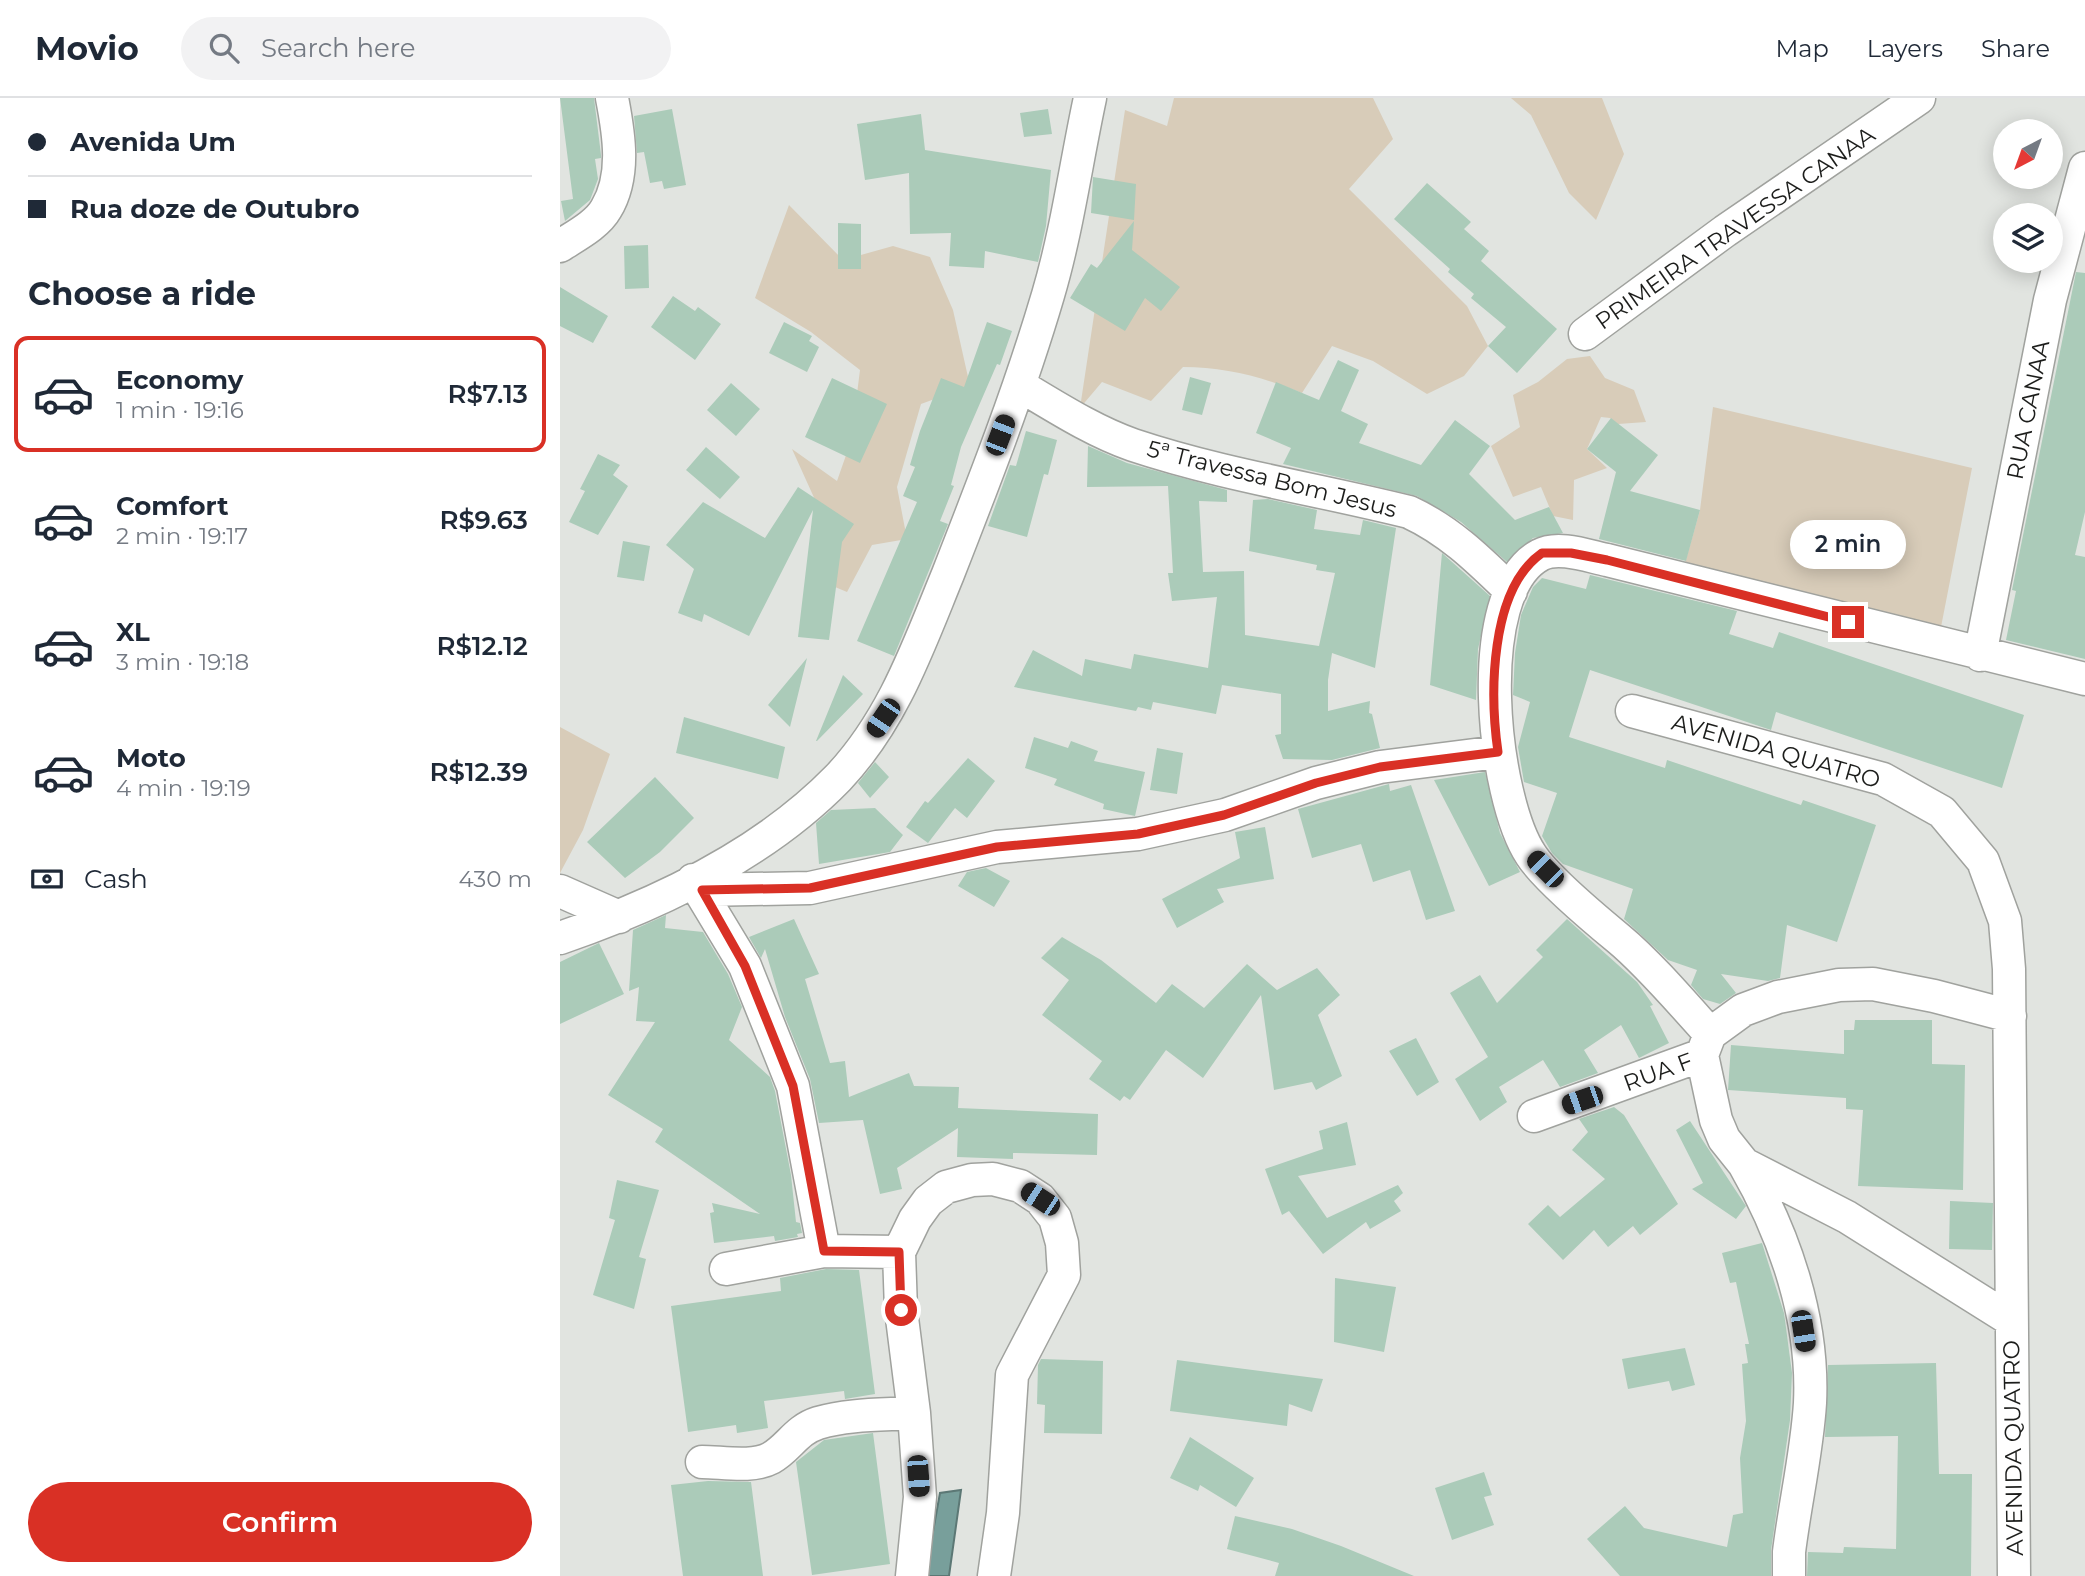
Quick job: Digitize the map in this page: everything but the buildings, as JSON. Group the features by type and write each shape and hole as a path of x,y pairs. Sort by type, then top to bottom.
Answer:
{"street":[{"path":"560,246 605,211 617,185 620,135 612,98"},
{"path":"560,938 698,885 809,806 840,776 896,699 1019,385 1049,292 1090,98"},
{"name":"PRIMEIRA TRAVESSA CANAA","path":"1585,334 1725,230 1919,98"},
{"name":"RUA CANAA","path":"1980,654 2050,300 2085,168"},
{"name":"5ª Travessa Bom Jesus","path":"1019,385 1092,427 1132,445 1242,476 1409,512 1434,524 1465,546 1511,591"},
{"path":"2010,1016 1934,996 1873,984 1839,985 1778,997 1743,1010 1706,1045 1618,937 1531,856 1511,808 1498,752 1493,701 1504,610 1511,591 1527,566 1542,553 1571,553 2085,679"},
{"name":"AVENIDA QUATRO","path":"1632,711 1883,779 1942,812 1983,862 2005,920 2010,1016 2014,1576"},
{"path":"698,885 810,888 997,847 1138,834 1224,815 1316,783 1380,767 1498,752"},
{"path":"698,885 745,966 793,1086 824,1251"},
{"path":"560,891 619,917"},
{"name":"AVENIDA QUATRO","path":"1706,1045 1716,1120 1724,1139 1744,1164 1769,1207 1792,1267 1810,1371 1810,1405 1792,1524 1788,1576"},
{"name":"RUA F","path":"1534,1116 1706,1045"},
{"name":"AVENIDA QUATRO","path":"1744,1164 1847,1217 2011,1321"},
{"path":"912,1576 920,1497 914,1413 901,1310 899,1252 915,1219 928,1201 946,1187 972,1180 993,1179 1020,1186 1040,1199 1055,1218 1062,1243 1064,1275 1012,1375 1003,1513 994,1576"},
{"path":"726,1269 824,1251 899,1252"},
{"path":"702,1462 759,1462 773,1457 793,1436 815,1424 838,1418 914,1413"}],"shaded area":[{"path":"1174,98 1373,98 1393,139 1349,189 1467,306 1488,346 1464,376 1427,394 1373,361 1332,346 1302,393 1244,374 1183,367 1151,401 1102,382 1080,408 1125,110 1167,126"},
{"path":"1511,98 1602,98 1624,154 1596,220 1569,193 1531,115"},
{"path":"789,205 843,260 893,246 930,257 953,310 970,386 921,404 897,487 907,539 872,545 847,592 816,579 816,502 792,449 837,481 851,441 860,370 811,332 755,298"},
{"path":"1590,356 1605,378 1634,390 1646,422 1618,424 1610,418 1601,417 1587,449 1607,468 1574,480 1573,520 1553,516 1541,487 1513,497 1491,446 1520,427 1513,395 1538,382 1567,359"},
{"path":"1713,407 1972,468 1941,627 1685,563 1700,510"},
{"path":"560,727 610,754 583,830 560,873"}],"water":[{"path":"961,1490 949,1576 925,1576 940,1493"}],"route":[{"path":"901,1310 899,1252 824,1251 793,1086 745,966 702,890 810,888 875,876 997,847 1138,834 1224,815 1316,783 1380,767 1498,752 1493,701 1504,610 1519,578 1527,566 1542,553 1554,551 1607,560 1848,622"}]}
